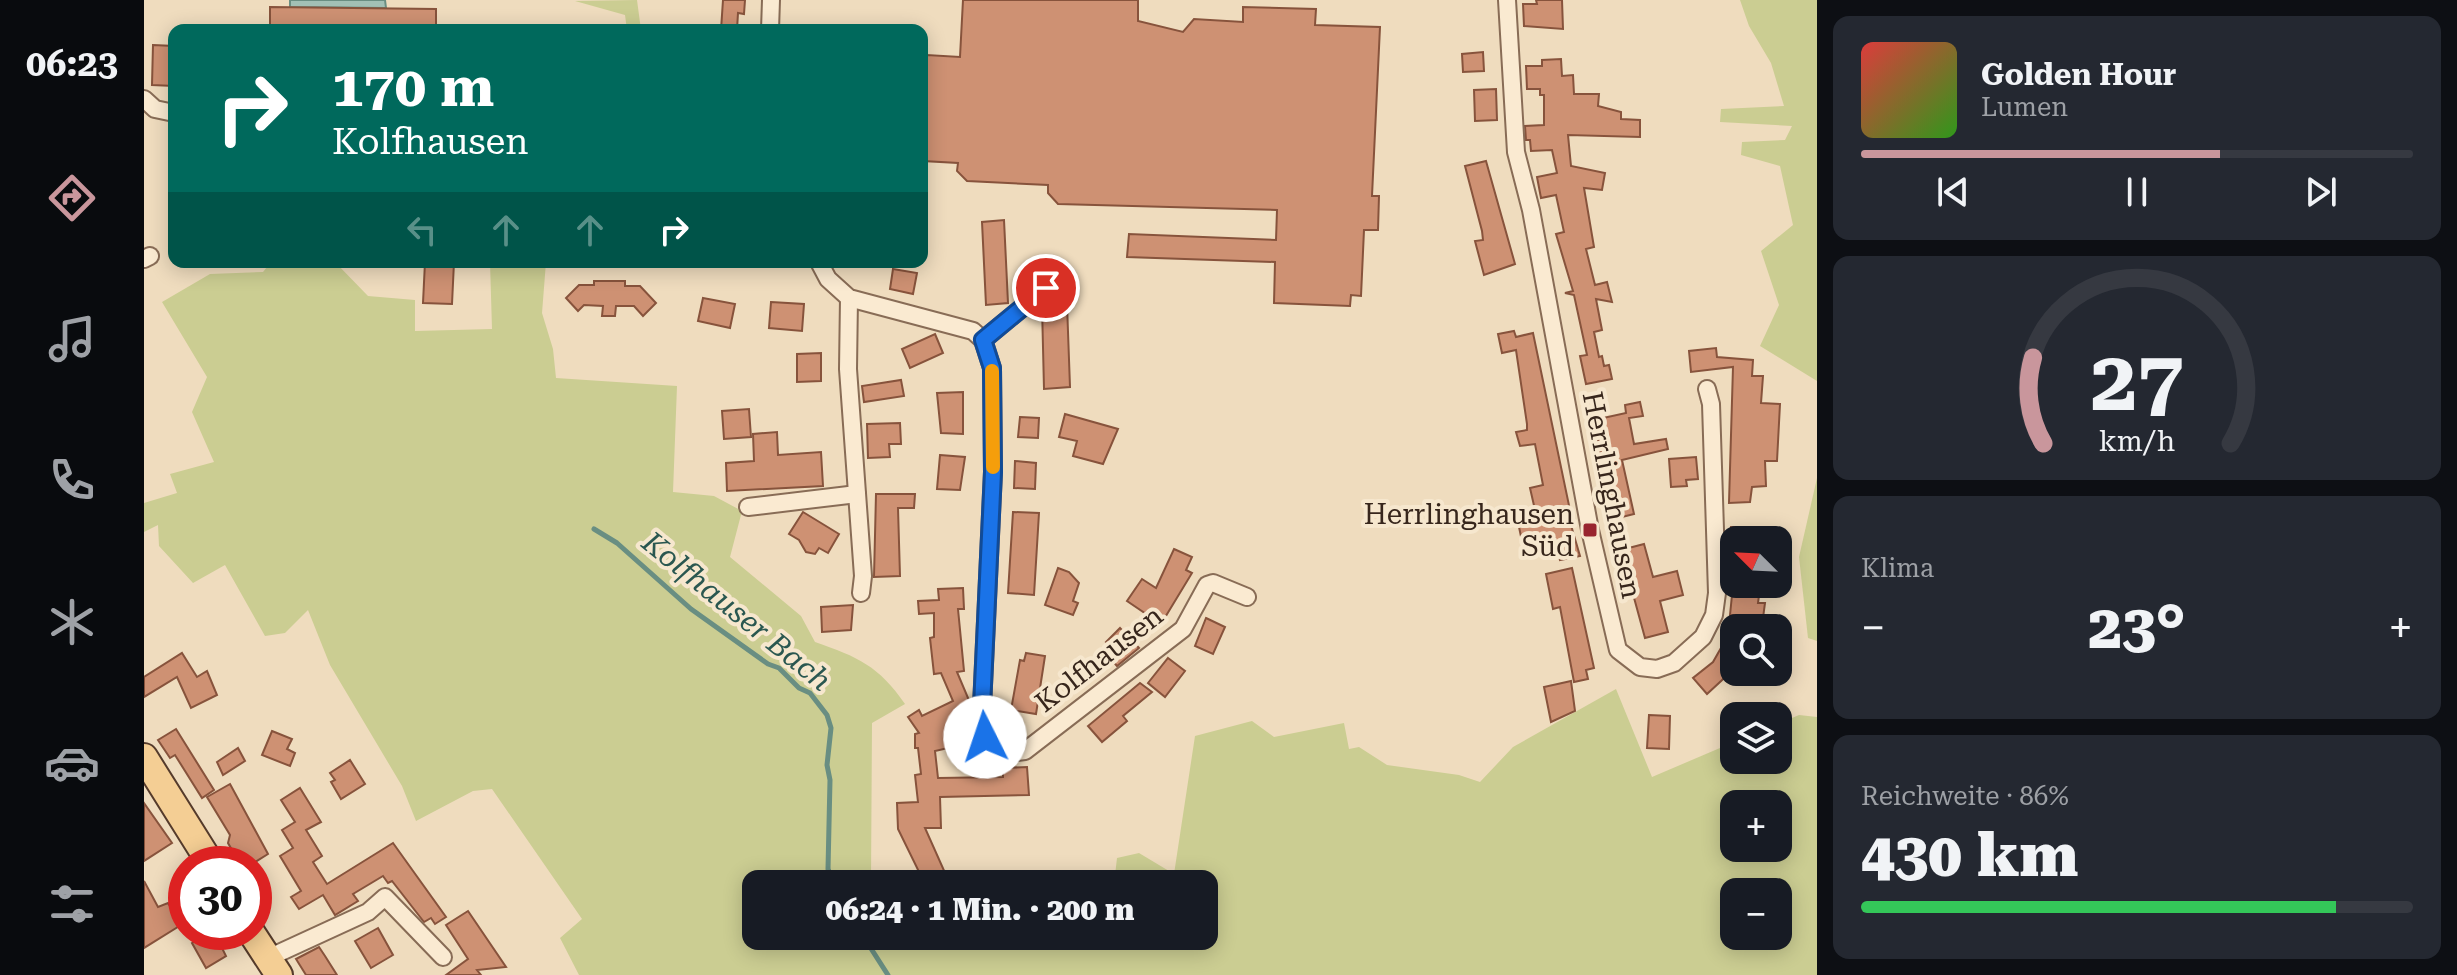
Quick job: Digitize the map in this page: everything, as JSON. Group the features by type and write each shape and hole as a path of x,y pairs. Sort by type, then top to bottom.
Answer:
{"main road":[{"path":"144,757 200,846"}],"street":[{"path":"770,24 771,0"},
{"name":"Herrlinghausen","path":"1507,0 1516,152 1531,210 1590,530 1618,650 1640,667 1662,668 1687,655 1703,637 1714,615 1717,593 1711,404 1707,389"},
{"path":"144,99 155,109 168,112"},
{"path":"822,268 828,279 849,298 950,323 973,331 983,340 1046,288 1058,289"},
{"path":"849,298 848,369 863,576 861,593"},
{"name":"Kolfhausen","path":"983,340 992,368 993,472 981,728 996,749 1009,753 1025,751 1083,703 1161,648 1183,629 1207,585 1213,583 1247,597"},
{"path":"748,507 857,494"},
{"path":"273,966 368,912 385,897 443,957"}],"green space":[{"path":"637,0 640,24 626,24 625,15 575,1"},
{"path":"1740,0 1817,0 1817,381 1760,346 1779,305 1761,251 1793,225 1780,166 1741,155 1742,142 1785,140 1792,126 1720,122 1721,109 1784,106 1771,63 1749,26"},
{"path":"266,268 341,268 368,296 415,300 415,331 492,329 490,268 546,268 542,313 553,349 556,378 677,386 673,492 714,496 742,511 730,557 801,616 815,642 866,664 886,680 905,704 872,723 871,870 742,870 742,950 1218,950 1218,870 1175,870 1195,736 1252,721 1274,737 1344,723 1349,749 1359,747 1387,765 1459,775 1480,782 1513,747 1616,689 1652,777 1720,748 1720,774 1792,774 1792,718 1799,715 1817,717 1817,975 579,975 560,938 582,919 492,789 473,791 416,821 402,786 330,665 308,610 285,633 265,636 225,565 193,583 159,546 158,525 144,532 144,503 177,493 170,474 214,462 192,412 207,377 162,302 210,274 263,272"},
{"path":"1817,478 1817,641 1808,638 1799,557"},
{"path":"1139,853 1167,870 1116,870 1117,858"}],"water":[{"path":"290,0 385,0 386,8 290,7"}],"building":[{"path":"723,0 745,0 744,14 738,13 737,24 721,24"},
{"path":"963,0 1138,0 1138,21 1183,32 1194,19 1243,22 1243,7 1316,9 1315,25 1380,27 1372,196 1379,196 1378,230 1364,230 1361,296 1351,295 1350,306 1274,303 1275,262 1127,257 1129,234 1276,240 1277,210 1058,204 1048,193 1048,185 967,181 957,171 958,163 928,161 928,55 960,57"},
{"path":"1536,0 1562,0 1563,29 1524,26 1523,4 1537,4"},
{"path":"270,7 436,9 436,24 270,24"},
{"path":"153,45 168,46 168,86 152,85"},
{"path":"1483,52 1484,71 1463,72 1462,54"},
{"path":"1561,59 1562,76 1573,75 1574,94 1599,94 1598,106 1621,112 1621,119 1640,120 1640,137 1568,135 1571,166 1605,173 1602,190 1584,188 1594,247 1586,249 1595,285 1607,282 1612,302 1596,299 1602,330 1594,332 1599,357 1602,356 1604,366 1609,365 1612,379 1586,384 1580,356 1587,355 1574,295 1565,293 1573,291 1556,234 1564,232 1556,195 1541,198 1537,177 1557,173 1552,150 1531,151 1530,140 1526,140 1525,126 1544,125 1544,95 1540,95 1540,89 1527,89 1526,66 1542,66 1542,60"},
{"path":"1496,89 1497,120 1475,121 1474,90"},
{"path":"1486,161 1515,264 1484,275 1475,241 1483,240 1482,231 1465,166"},
{"path":"1004,220 1008,303 986,305 982,222"},
{"path":"425,268 454,268 452,304 423,303"},
{"path":"893,269 917,273 913,294 890,289"},
{"path":"594,281 625,281 625,286 640,286 656,303 643,316 634,306 616,306 615,316 602,316 603,306 584,305 578,311 566,298 579,285 594,285"},
{"path":"703,298 735,304 730,328 698,321"},
{"path":"771,302 804,304 802,331 769,328"},
{"path":"1067,304 1070,387 1044,389 1042,306"},
{"path":"1514,331 1516,337 1533,333 1571,515 1568,515 1580,556 1560,560 1555,539 1523,546 1519,527 1538,523 1530,488 1543,485 1535,444 1520,446 1516,432 1527,430 1527,424 1516,350 1502,353 1498,334"},
{"path":"935,334 943,353 910,368 902,349"},
{"path":"1716,348 1717,357 1753,360 1752,376 1763,376 1761,403 1780,404 1777,461 1765,461 1766,486 1752,487 1750,502 1729,503 1733,367 1691,372 1689,351"},
{"path":"821,353 821,381 797,382 797,354"},
{"path":"901,380 904,396 864,402 862,386"},
{"path":"963,392 963,434 941,433 937,393"},
{"path":"1640,402 1643,416 1629,418 1634,444 1666,439 1668,449 1622,460 1634,514 1614,519 1594,420 1626,413 1625,405"},
{"path":"749,409 751,437 724,439 722,411"},
{"path":"1065,414 1118,429 1103,464 1073,456 1077,441 1059,437"},
{"path":"1020,417 1039,418 1038,438 1018,437"},
{"path":"900,423 901,444 889,444 890,457 868,458 867,424"},
{"path":"777,432 778,455 821,452 823,486 727,491 726,463 754,461 753,434"},
{"path":"940,455 965,457 960,490 937,489"},
{"path":"1696,457 1698,479 1686,480 1687,486 1671,487 1669,459"},
{"path":"1015,461 1036,463 1035,489 1014,488"},
{"path":"876,494 915,494 914,508 898,508 900,576 874,577"},
{"path":"803,512 839,534 828,553 819,548 815,554 806,552 799,540 789,534"},
{"path":"1013,512 1039,513 1034,595 1008,593"},
{"path":"1644,544 1653,577 1677,571 1683,595 1660,601 1668,632 1645,638 1621,550"},
{"path":"1174,549 1192,557 1186,570 1192,573 1161,624 1127,601 1142,579 1156,588"},
{"path":"1058,568 1069,572 1079,583 1073,601 1078,603 1073,615 1045,605"},
{"path":"1572,568 1594,668 1586,670 1588,679 1574,682 1560,607 1553,609 1546,574"},
{"path":"963,588 964,609 958,609 964,671 957,672 971,705 961,710 965,717 954,723 961,745 935,751 938,778 1003,777 1003,768 1027,767 1029,795 940,797 941,828 925,828 944,870 918,870 898,829 897,803 918,802 915,775 921,774 915,734 919,733 908,717 919,710 922,716 953,701 941,673 934,674 930,638 934,637 934,613 919,614 918,601 939,600 938,589"},
{"path":"1732,598 1759,598 1758,603 1765,603 1764,614 1730,614"},
{"path":"853,605 851,630 822,632 821,607"},
{"path":"1206,618 1225,627 1213,654 1195,646"},
{"path":"1120,628 1139,648 1117,666 1104,651 1110,646 1106,642"},
{"path":"1720,650 1720,682 1707,694 1693,678 1713,662"},
{"path":"182,653 197,677 207,671 217,695 191,708 177,677 144,697 144,677"},
{"path":"1026,653 1045,656 1036,714 1011,710 1020,660 1024,661"},
{"path":"1168,658 1185,671 1165,697 1148,683"},
{"path":"1571,681 1575,711 1551,722 1544,687"},
{"path":"1140,683 1152,692 1123,716 1127,721 1102,742 1088,726"},
{"path":"1649,715 1670,716 1669,749 1647,748"},
{"path":"176,729 214,790 202,798 175,755 170,758 158,740"},
{"path":"272,731 292,739 287,749 295,753 290,766 262,755"},
{"path":"238,748 245,761 223,775 217,762"},
{"path":"350,760 365,784 341,799 331,782 335,780 330,773"},
{"path":"230,784 264,846 230,846 230,835 207,797"},
{"path":"300,788 321,822 306,830 322,856 313,862 327,884 393,843 446,917 435,924 431,918 424,922 392,881 388,883 383,876 353,894 358,901 335,915 323,895 299,909 291,897 301,891 280,856 293,848 282,830 295,822 281,800"},
{"path":"144,803 172,843 144,861"},
{"path":"144,881 158,907 168,903 168,933 144,948"},
{"path":"468,911 506,967 477,970 481,975 446,975 468,959 446,925"},
{"path":"378,928 393,955 371,968 355,941"},
{"path":"319,947 337,975 306,975 296,959"},
{"path":"196,950 223,950 226,956 206,968"}],"waterway":[{"name":"Kolfhauser Bach","path":"594,529 617,543 691,609 768,664 779,668 799,688 810,693 827,715 831,728 827,765 830,780 828,870"},
{"name":"Kolfhauser Bach","path":"872,950 888,975"}],"slow traffic":[{"path":"992,371 993,467"}],"place":[{"name":"Herrlinghausen Süd","path":"1590,530"}],"route":[{"path":"985,737 981,728 993,472 992,368 983,340 1046,288"}]}
